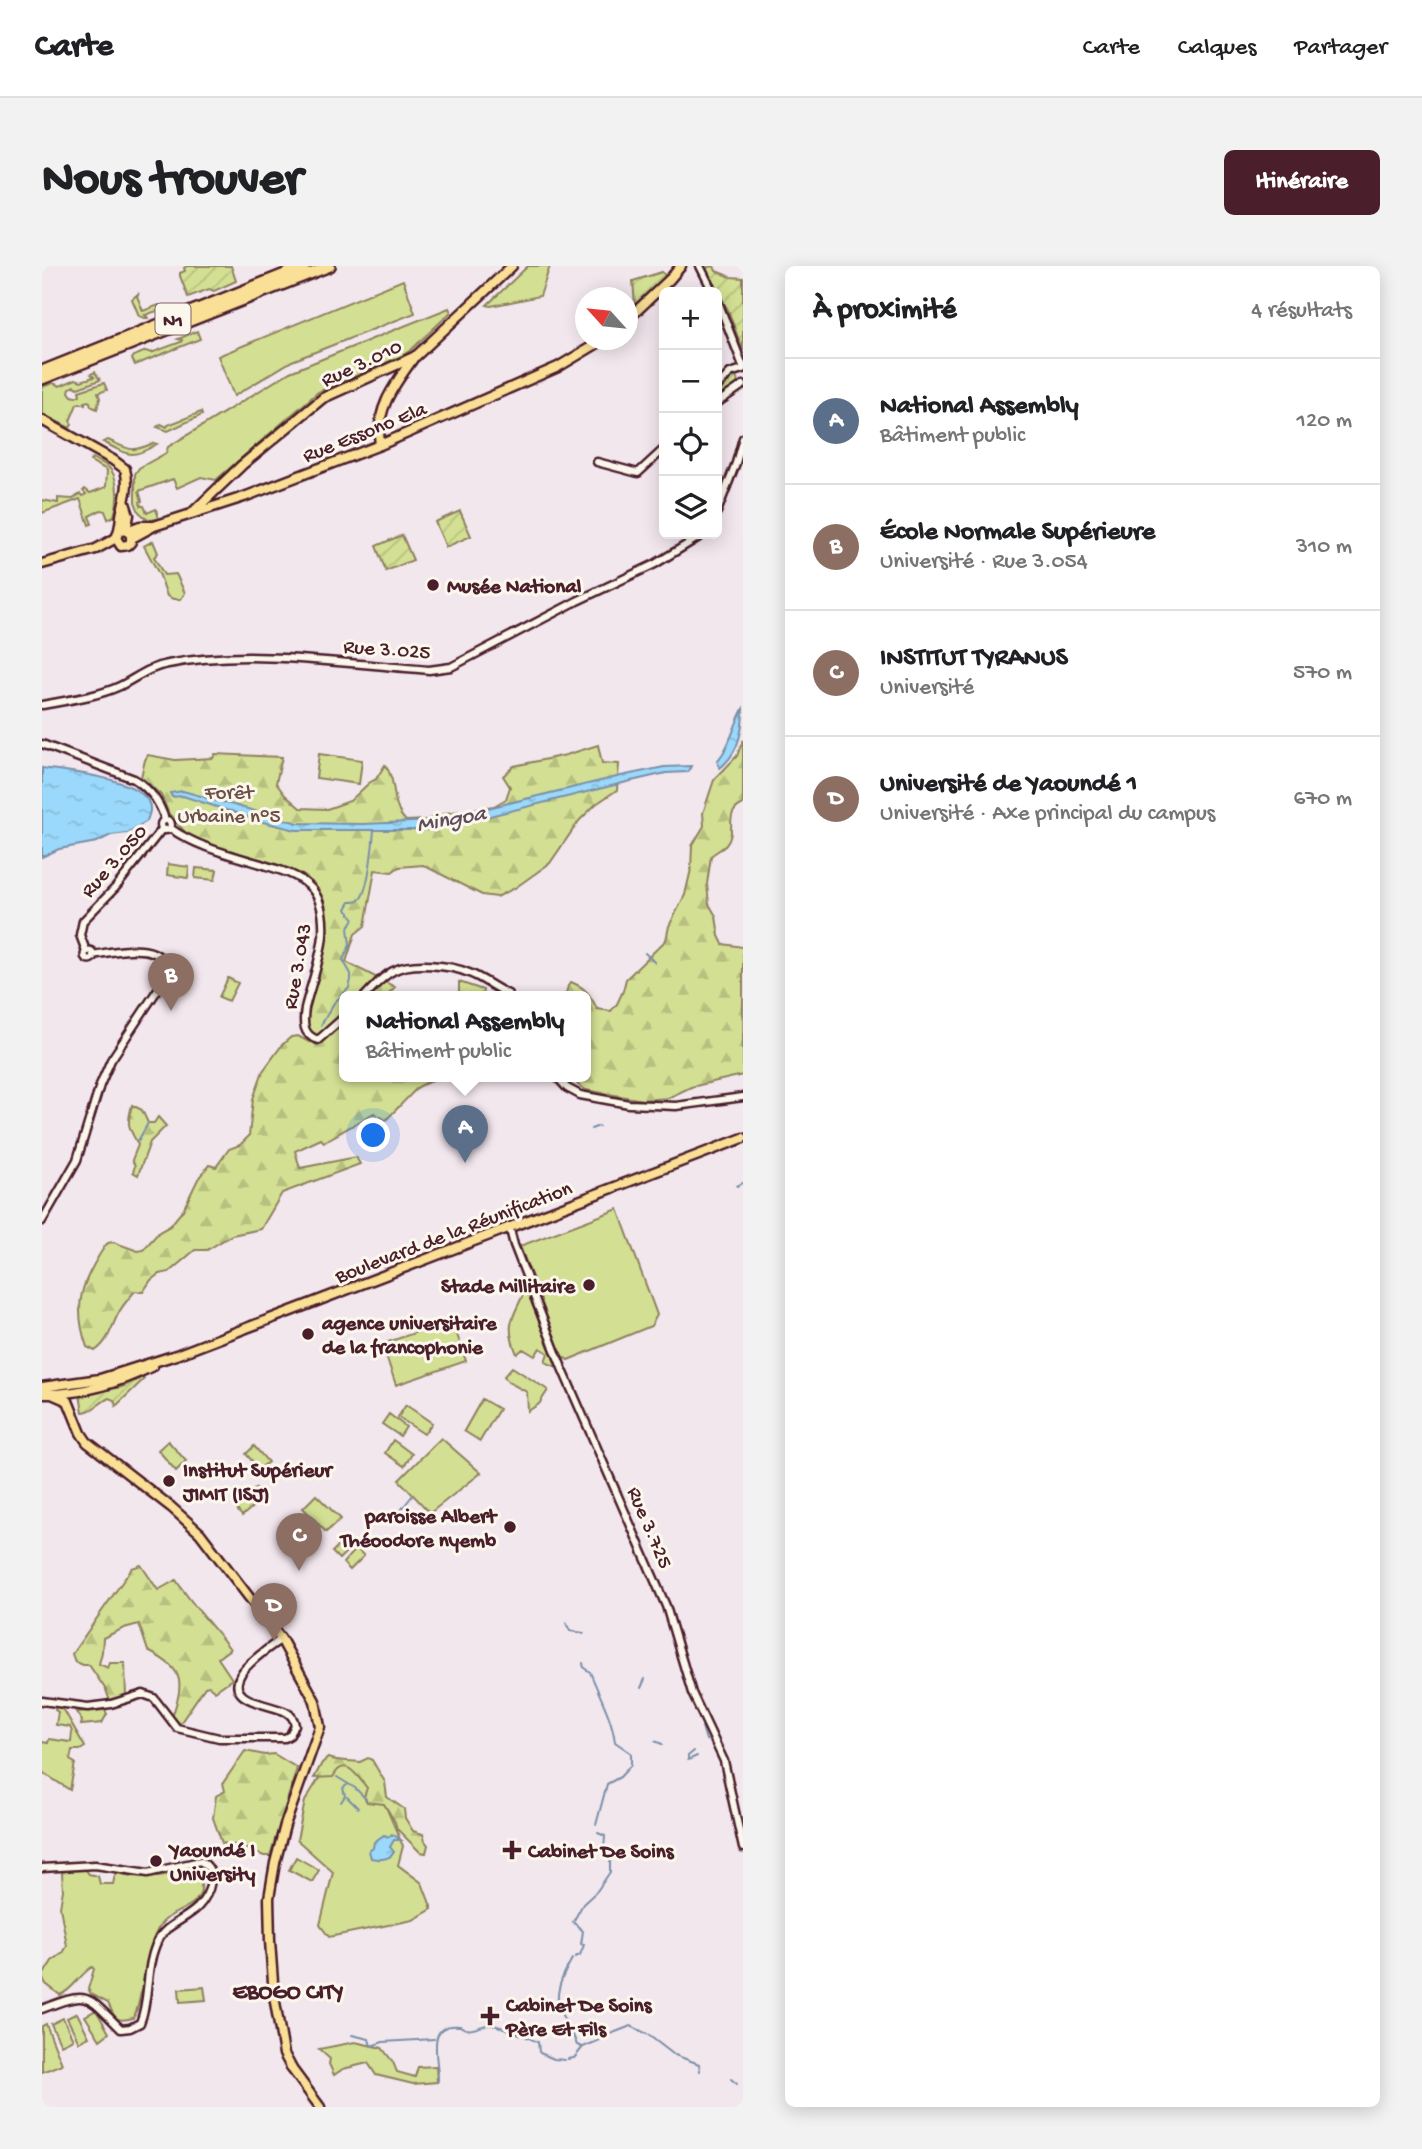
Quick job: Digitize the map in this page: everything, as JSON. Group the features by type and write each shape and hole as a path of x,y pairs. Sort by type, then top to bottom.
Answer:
{"highway":[{"name":"N1","path":"42,371 305,266"},
{"name":"N1","path":"42,379 330,266"}],"main road":[{"name":"Rue 3.010","path":"190,515 242,465 323,398 416,356 512,266"},
{"path":"638,309 681,266"},
{"name":"Rue Essono Ela","path":"42,564 96,549 124,536 263,491 380,445 558,368 587,350"},
{"path":"380,445 378,432 387,395 416,356"},
{"path":"42,420 125,469 128,485 121,517 124,536"},
{"name":"Boulevard de la Réunification","path":"47,1394 114,1382 176,1355 743,1138"},
{"name":"Boulevard de la Réunification","path":"42,1387 73,1388"},
{"path":"73,1388 81,1433 94,1449 171,1507 200,1533 281,1639 315,1701 320,1727 285,1825 269,1898 273,1985 284,2054 320,2107"},
{"path":"47,1394 68,1401 79,1426"}],"street":[{"path":"700,266 710,287"},
{"path":"722,312 743,368 730,373 722,382"},
{"path":"722,400 743,385"},
{"path":"722,499 743,438"},
{"path":"597,462 638,473 659,454"},
{"name":"Rue 3.025","path":"42,705 102,693 120,686 148,669 185,661 259,658 429,670 451,667 655,564 696,539"},
{"path":"42,744 134,779 155,797 165,820 171,824 166,829"},
{"name":"Rue 3.050","path":"42,1221 77,1160 100,1085 111,1060 164,980 166,972 160,958 144,950 124,949 90,953 80,935 83,921 166,829"},
{"name":"Rue 3.043","path":"166,829 200,845 286,872 308,885 322,910 323,936 304,1008 304,1027 307,1033 318,1040 339,1021"},
{"path":"370,991 393,971 424,965 468,972 503,991"},
{"path":"562,1082 580,1095 639,1105 676,1106 743,1097"},
{"name":"Rue 3.725","path":"509,1226 562,1368 666,1606 692,1693 724,1761 743,1847"},
{"path":"42,1701 88,1707 111,1704 143,1694 154,1698 177,1728 219,1738 285,1738 290,1735 295,1725 290,1716 252,1702 239,1687 244,1670 281,1639"},
{"path":"42,1868 95,1865 148,1873 200,1861 207,1865 212,1879 207,1894 196,1909 159,1938 154,1948 140,2023 121,2029 98,2005 82,1997 42,2009"}],"green space":[{"path":"187,266 231,266 236,281 214,291 209,289 188,297 180,276"},
{"path":"528,266 550,266 540,296 487,305"},
{"path":"714,266 716,271 743,278 743,351 722,300 722,287 714,287 705,271"},
{"path":"662,272 667,277 638,302 638,287 634,287 633,281"},
{"path":"403,280 415,313 292,361 234,396 218,356"},
{"path":"139,293 137,296 143,311 159,305 162,312 155,311 145,315 148,318 139,316 132,299"},
{"path":"449,308 451,312 412,349 402,356 318,392 216,480 201,477 177,488 173,479 139,491 141,506 144,506 147,513 156,509 159,519 148,520 139,512 135,502 135,474 139,468 166,453 168,447 290,372"},
{"path":"197,331 200,339 135,365 132,359 146,351 151,353 181,342 182,340 178,339"},
{"path":"95,372 100,380 78,388 74,386 69,392 76,397 80,395 79,391 104,383 107,390 98,393 100,398 97,409 88,401 85,405 77,404 70,428 42,414 42,387 53,383 60,386 76,379 81,381 94,377 91,374"},
{"path":"731,376 737,378 738,383 722,395 722,387"},
{"path":"201,412 202,415 168,431 157,427 161,424 167,427"},
{"path":"108,440 131,449 157,444 130,454 103,442"},
{"path":"92,458 107,466 114,475 117,493 114,516 108,519 105,511 101,510 89,516 92,524 89,525 80,499 42,513 42,500 58,503 58,498 73,499 80,494 83,496 86,494 83,491 85,489 90,493 106,487 107,470 90,461"},
{"path":"460,511 471,536 446,547 435,522"},
{"path":"402,535 413,560 386,571 376,546"},
{"path":"153,541 158,553 154,557 164,575 176,574 185,593 181,599 167,596 144,546"},
{"path":"743,740 743,804 733,813 729,840 711,856 707,884 709,904 716,916 723,944 743,947 743,1075 691,1087 668,1098 643,1100 586,1090 576,1082 591,1082 591,997 597,1009 611,1011 617,1004 626,979 666,940 669,926 685,895 691,869 692,846 704,826 703,813 714,780 737,756"},
{"name":"Forêt Urbaine n°5","path":"598,745 602,763 619,764 617,790 596,804 579,821 550,863 515,888 497,897 482,895 423,865 399,867 392,872 375,870 365,926 355,934 346,962 395,987 391,991 339,991 339,1082 428,1082 418,1087 386,1120 374,1113 324,1142 321,1139 295,1151 300,1168 356,1157 360,1164 282,1193 261,1229 232,1235 207,1250 195,1250 169,1272 159,1274 143,1292 135,1291 127,1300 99,1347 95,1351 87,1347 80,1318 82,1294 90,1271 105,1246 113,1242 138,1251 143,1250 159,1232 170,1226 183,1210 198,1179 209,1165 216,1167 229,1149 240,1145 249,1136 253,1099 263,1071 282,1045 291,1037 298,1036 309,1042 311,1037 304,1024 323,936 318,900 298,878 184,838 184,831 169,814 161,795 141,777 148,755 175,760 213,758 215,754 282,757 276,783 300,808 327,809 350,801 376,779 385,765 392,779 398,808 406,821 426,820 446,813 494,806 506,799 510,787 503,776 514,766"},
{"path":"319,754 362,760 359,784 316,778"},
{"path":"168,864 189,867 188,878 167,875"},
{"path":"196,868 217,870 215,880 195,878"},
{"path":"228,978 238,983 229,1001 219,997"},
{"path":"459,982 483,990 483,991 459,991"},
{"path":"571,982 586,991 567,991"},
{"path":"132,1105 142,1110 148,1123 154,1123 158,1117 166,1126 150,1142 138,1175 133,1172 135,1166 132,1160 138,1145 129,1126"},
{"path":"618,1209 657,1315 651,1326 568,1360 562,1356 520,1246"},
{"path":"526,1289 557,1367 545,1362 548,1353 540,1348 535,1356 523,1349 517,1354 513,1344 512,1321"},
{"path":"452,1320 466,1361 396,1385 382,1344"},
{"path":"512,1367 548,1390 539,1404 528,1411 527,1392 508,1382 504,1376"},
{"path":"143,1377 116,1406 114,1400 109,1398 83,1412 80,1395 122,1387"},
{"path":"482,1399 499,1409 480,1441 464,1431"},
{"path":"406,1405 432,1423 424,1434 398,1417"},
{"path":"389,1414 406,1427 400,1436 382,1424"},
{"path":"441,1438 481,1473 430,1513 399,1480"},
{"path":"393,1440 412,1454 404,1466 385,1453"},
{"path":"168,1441 186,1461 176,1471 158,1450"},
{"path":"254,1446 268,1462 259,1469 246,1454"},
{"path":"256,1488 264,1497 242,1516 235,1507"},
{"path":"316,1495 341,1519 326,1532 303,1508"},
{"path":"346,1538 353,1545 339,1559 332,1552"},
{"path":"356,1548 364,1556 350,1570 343,1563"},
{"path":"141,1565 158,1590 176,1580 230,1649 218,1658 232,1679 215,1691 209,1686 205,1687 177,1728 171,1720 178,1696 179,1679 169,1665 148,1651 139,1624 103,1638 99,1664 108,1668 110,1663 125,1663 126,1698 111,1704 106,1690 89,1665 75,1662 72,1654 132,1568"},
{"path":"56,1705 65,1712 85,1747 72,1750 70,1760 75,1763 70,1790 42,1772 42,1742 48,1743 49,1739 71,1742 70,1727 56,1725"},
{"path":"105,1710 107,1714 102,1723 81,1725 82,1721 76,1712"},
{"path":"245,1751 274,1754 297,1768 270,1856 222,1843 213,1818 216,1796 225,1791 223,1783"},
{"path":"328,1758 360,1762 368,1758 372,1760 385,1782 387,1797 404,1809 405,1818 413,1831 423,1834 428,1845 426,1853 420,1852 397,1829 384,1804 367,1802 364,1797 367,1788 347,1767 342,1767 333,1777 314,1778"},
{"path":"326,1767 353,1767 383,1800 403,1846 398,1865 422,1883 432,1909 413,1920 329,1937 320,1925 333,1872 297,1840 305,1801"},
{"path":"296,1857 319,1870 312,1882 289,1870"},
{"path":"71,1868 85,1869 89,1874 98,1876 100,1884 113,1884 118,1873 147,1877 193,1871 200,1878 201,1892 198,1899 166,1919 157,1931 150,1948 133,2018 119,2019 108,2003 91,1994 88,1989 94,1969 92,1967 60,1995 46,1984 42,1977 52,1961 63,1953 67,1946 60,1907 62,1873"},
{"path":"204,1987 206,2000 180,2002 179,1989"},
{"path":"96,2010 109,2033 100,2040 85,2016"},
{"path":"77,2013 89,2037 79,2042 67,2018"},
{"path":"63,2018 73,2039 61,2045 51,2024"},
{"path":"46,2024 62,2064 42,2072 42,2026"},
{"path":"355,2042 382,2048 397,2072 415,2077 418,2067 436,2066 437,2082 413,2084 376,2075 368,2063 343,2069 334,2075 329,2064 330,2059 319,2049"}],"water":[{"path":"743,709 742,726 735,749 720,768 717,761 725,750"},
{"name":"Mingoa","path":"691,766 688,772 666,773 433,830 296,830 183,796 172,797 170,793 183,791 298,823 434,821 621,776 664,767"},
{"path":"42,768 106,778 137,790 147,799 150,810 147,821 127,833 59,849 42,857"},
{"path":"392,1834 401,1840 394,1840 390,1847 394,1852 392,1855 384,1859 371,1858 369,1851 374,1842 384,1835 389,1837"}],"waterway":[{"path":"346,991 351,974 343,960 350,945 348,928 354,919 346,909 350,902 359,900 364,892 374,830"},
{"path":"645,953 655,963"},
{"path":"321,1025 339,998"},
{"path":"138,1141 148,1123"},
{"path":"591,1129 599,1126"},
{"path":"737,1186 743,1183"},
{"path":"394,1519 412,1496"},
{"path":"566,1623 570,1631 584,1633"},
{"path":"583,1663 584,1668 590,1672 605,1706 615,1742 631,1753 631,1765 620,1777 607,1784 596,1825"},
{"path":"641,1688 645,1679"},
{"path":"702,1727 706,1740 710,1741"},
{"path":"655,1741 662,1744"},
{"path":"694,1751 688,1756 688,1760 697,1756"},
{"path":"337,1777 355,1788 366,1799"},
{"path":"341,1802 345,1796 343,1788 347,1785"},
{"path":"347,1797 358,1808"},
{"path":"598,1833 605,1836 604,1849"},
{"path":"597,1891 610,1872 610,1854 605,1851"},
{"path":"575,1957 580,1955 584,1945 581,1944 583,1931 573,1922 583,1904 596,1892"},
{"path":"568,2025 559,2008 558,1992 572,1959"},
{"path":"438,2081 437,2036 449,2026 469,2029 499,2026 538,2042 539,2052"},
{"path":"605,2036 631,2026 647,2034 673,2054"},
{"path":"570,2028 577,2045 582,2047"},
{"path":"352,2035 369,2039 371,2046 383,2042 434,2039"},
{"path":"568,2059 574,2058 583,2047 600,2040"},
{"path":"540,2053 565,2060"},
{"path":"675,2055 699,2064 700,2071"},
{"path":"731,2079 737,2084"}],"place":[{"name":"Musée National","path":"433,585"},
{"name":"École Normale Supérieure","path":"171,1011"},
{"name":"National Assembly","path":"465,1163"},
{"name":"Stade Millitaire","path":"589,1285"},
{"name":"agence universitaire de la francophonie","path":"308,1334"},
{"name":"Institut Supérieur JIMIT (ISJ)","path":"169,1481"},
{"name":"paroisse Albert Théoodore nyemb","path":"510,1527"},
{"name":"INSTITUT TYRANUS","path":"299,1571"},
{"name":"Université de Yaoundé 1","path":"274,1641"},
{"name":"Cabinet De Soins","path":"512,1850"},
{"name":"Yaoundé I University","path":"156,1861"},
{"name":"Cabinet De Soins Père Et Fils","path":"490,2016"}],"district":[{"name":"EBOGO CITY","path":"288,1990"}]}
